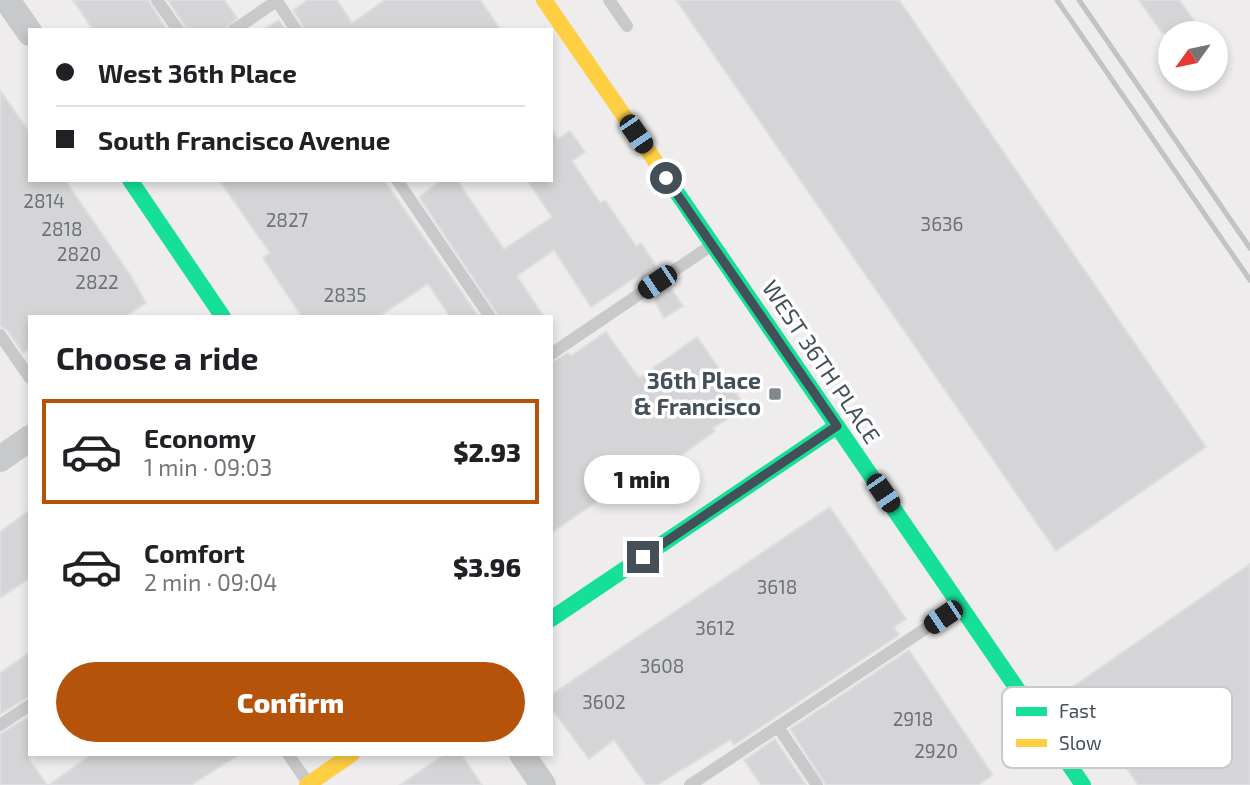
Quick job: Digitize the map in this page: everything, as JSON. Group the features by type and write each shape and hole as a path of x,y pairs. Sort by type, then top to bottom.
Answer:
{"street":[{"path":"7,0 28,30"},
{"name":"WEST 36TH PLACE","path":"544,0 1016,687"},
{"path":"131,182 216,314"},
{"path":"553,618 837,426"},
{"path":"0,458 28,439"},
{"path":"308,785 349,756"},
{"path":"523,756 543,785"},
{"name":"WEST 36TH PLACE","path":"1071,768 1083,785"}],"lane":[{"path":"157,0 177,28"},
{"path":"609,0 627,26"},
{"path":"237,28 277,1 295,28"},
{"path":"398,182 489,315"},
{"path":"553,353 712,245"},
{"path":"0,335 28,375"},
{"path":"690,785 960,606"},
{"path":"0,725 28,706"},
{"path":"778,727 817,785"},
{"path":"289,756 308,785"}],"building":[{"path":"73,0 148,0 166,28 92,28"},
{"path":"168,0 224,0 237,18 227,28 186,28"},
{"path":"308,0 337,0 352,23 385,0 480,0 500,28 304,28 293,10"},
{"path":"676,0 899,0 1206,447 1056,551"},
{"path":"1139,0 1179,0 1194,21 1158,21 1158,27"},
{"path":"279,20 284,28 266,28"},
{"path":"0,90 28,130 28,182 66,182 131,276 146,303 127,315 28,315 28,349 23,353 7,330 0,326"},
{"path":"553,131 558,139 570,131 585,152 572,161 600,203 605,200 636,246 641,243 659,270 643,281 639,275 591,307 554,250 517,276 543,315 498,315 419,197 439,182 458,182 504,249 552,217 528,182 553,182"},
{"path":"220,182 385,182 478,315 449,315 428,284 381,315 301,315 263,258 270,253"},
{"path":"669,285 683,306 664,318 652,296"},
{"path":"606,332 639,378 697,337 743,403 727,415 729,418 713,428 715,431 654,475 640,484 634,476 553,532 553,362 568,353 571,356"},
{"path":"830,507 906,619 894,627 899,635 734,745 730,740 657,785 646,785 614,740 589,759 553,711 553,694"},
{"path":"28,511 28,579 0,598 0,532"},
{"path":"1250,564 1250,785 1138,785 1126,768 1232,768 1232,687 1072,687"},
{"path":"909,650 993,775 978,785 826,785 790,729"},
{"path":"28,653 28,697 0,714 0,673"},
{"path":"28,717 28,756 47,785 0,785 0,734"},
{"path":"775,739 806,785 761,785 744,760"},
{"path":"89,756 237,756 191,785 49,785"},
{"path":"442,756 462,756 482,785 400,785"}],"railway":[{"path":"1057,0 1250,280"},
{"path":"1079,0 1250,248"}],"traffic: fast":[{"path":"131,182 222,315"},
{"path":"671,184 1016,687"},
{"path":"553,618 837,426"},
{"path":"1071,768 1083,785"}],"traffic: slow":[{"path":"544,0 671,184"},
{"path":"307,785 349,756"}],"place":[{"name":"36th Place & Francisco","path":"775,394"}],"route":[{"path":"643,557 837,426 666,178"}]}
